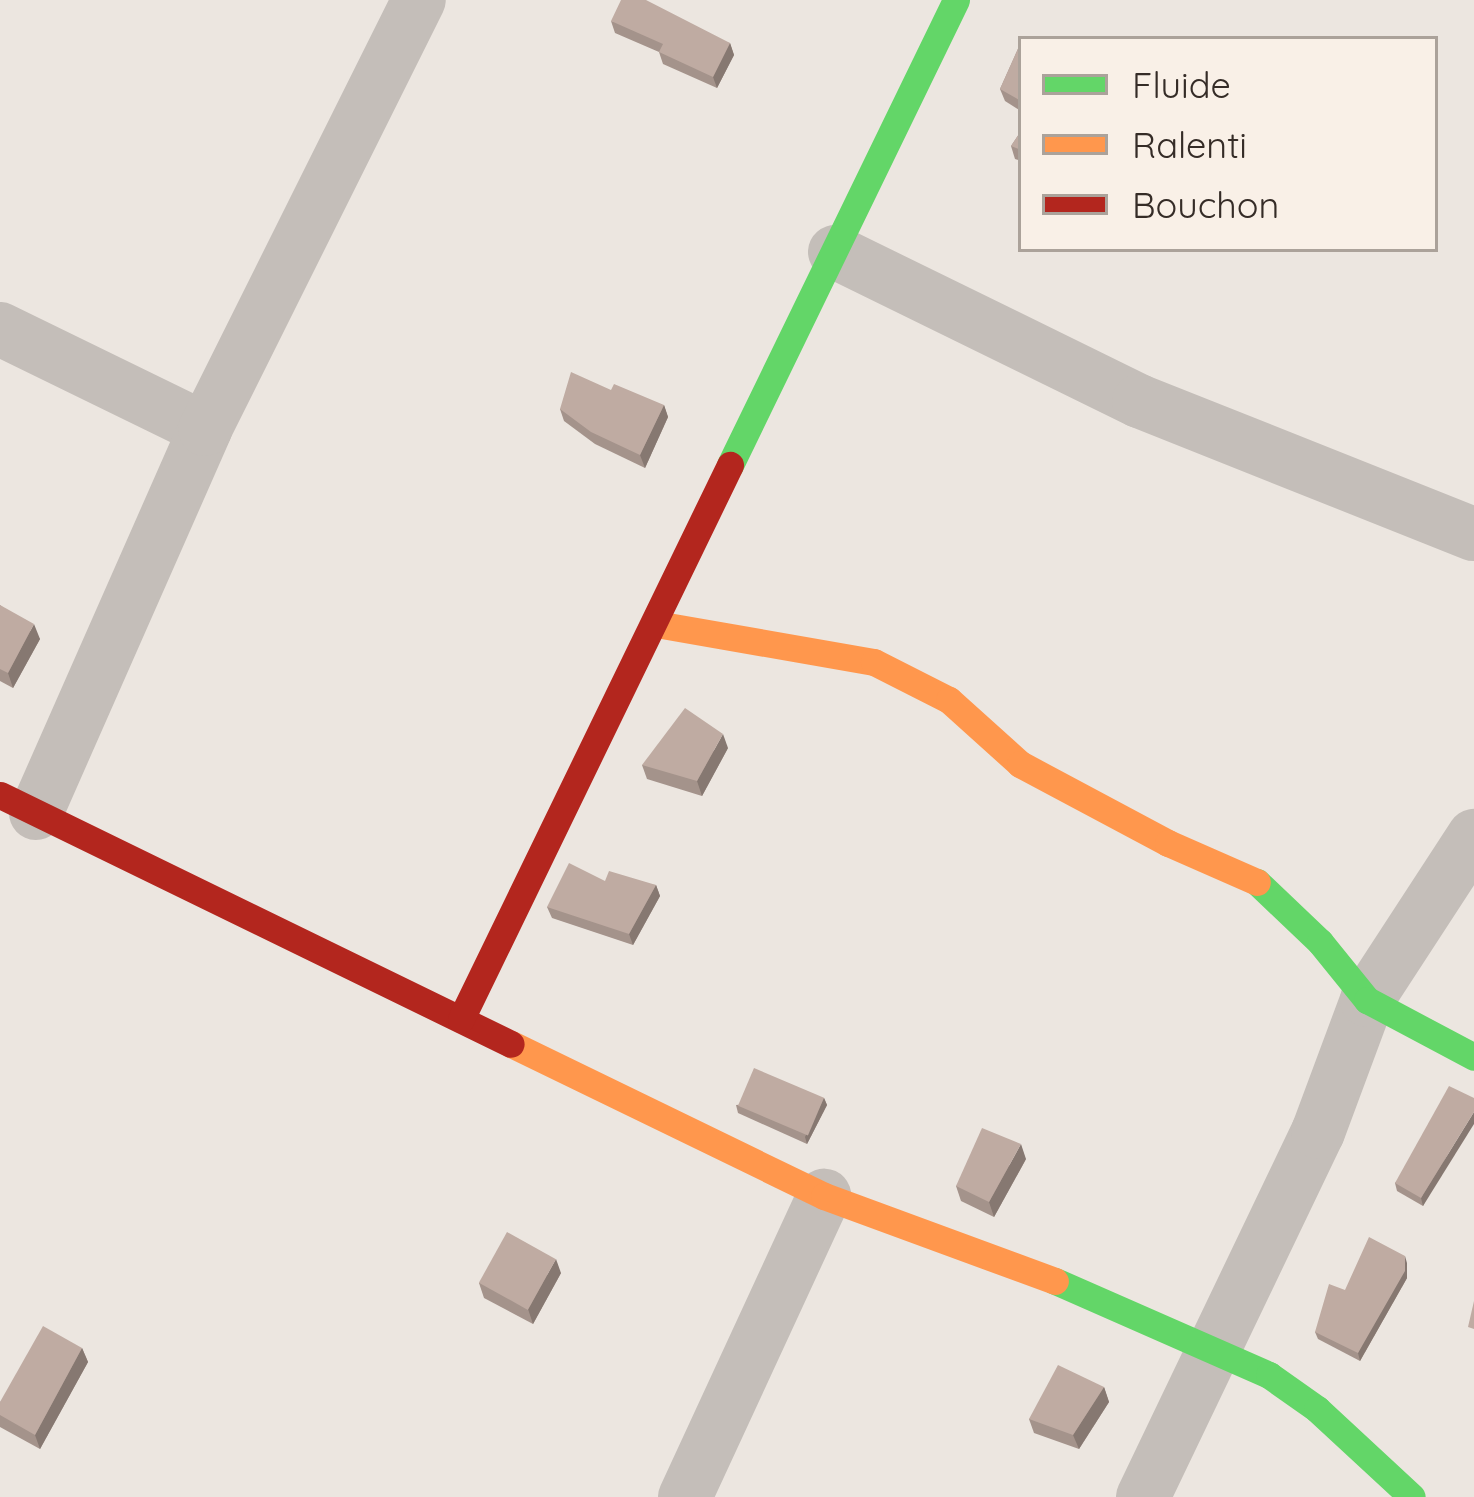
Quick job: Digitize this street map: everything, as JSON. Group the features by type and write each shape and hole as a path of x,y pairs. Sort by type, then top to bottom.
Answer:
{"street":[{"path":"419,0 18,804 824,1196 1100,1298 1269,1375 1317,1409 1412,1497"},
{"path":"461,1019 956,0"},
{"path":"835,252 1139,401 1474,534"},
{"path":"0,329 205,429"},
{"path":"656,624 874,662 949,700 1020,764 1168,844 1249,874 1320,941 1367,1000 1474,1057"},
{"path":"1144,1497 1211,1348 1318,1132 1367,1000 1474,836"},
{"path":"686,1497 824,1196"}],"building":[{"path":"621,0 646,0 730,43 713,77 659,52 663,44 611,21"},
{"path":"1018,49 1018,99 1000,89"},
{"path":"571,372 664,405 640,455 591,432 560,409"},
{"path":"0,605 34,624 8,673 0,669"},
{"path":"685,708 723,734 697,781 642,765"},
{"path":"569,863 605,881 609,871 656,885 629,934 547,907"},
{"path":"754,1068 824,1098 808,1135 738,1106"},
{"path":"1449,1086 1474,1098 1474,1112 1421,1198 1395,1183"},
{"path":"982,1128 1021,1144 989,1202 956,1186"},
{"path":"507,1232 556,1259 528,1310 479,1283"},
{"path":"1369,1237 1405,1256 1405,1271 1358,1353 1315,1332 1329,1284 1345,1290"},
{"path":"43,1326 82,1348 35,1435 0,1415 0,1402"},
{"path":"1058,1365 1104,1387 1073,1435 1029,1419"}],"traffic: fast":[{"path":"730,465 956,0"},
{"path":"1257,882 1320,942 1367,1000 1474,1057"},
{"path":"1055,1281 1269,1375 1317,1409 1412,1497"}],"traffic: slow":[{"path":"656,624 874,662 949,700 1020,764 1168,843 1257,882"},
{"path":"511,1044 824,1196 1055,1281"}],"traffic: jam":[{"path":"461,1019 730,465"},
{"path":"0,795 511,1044"}]}
